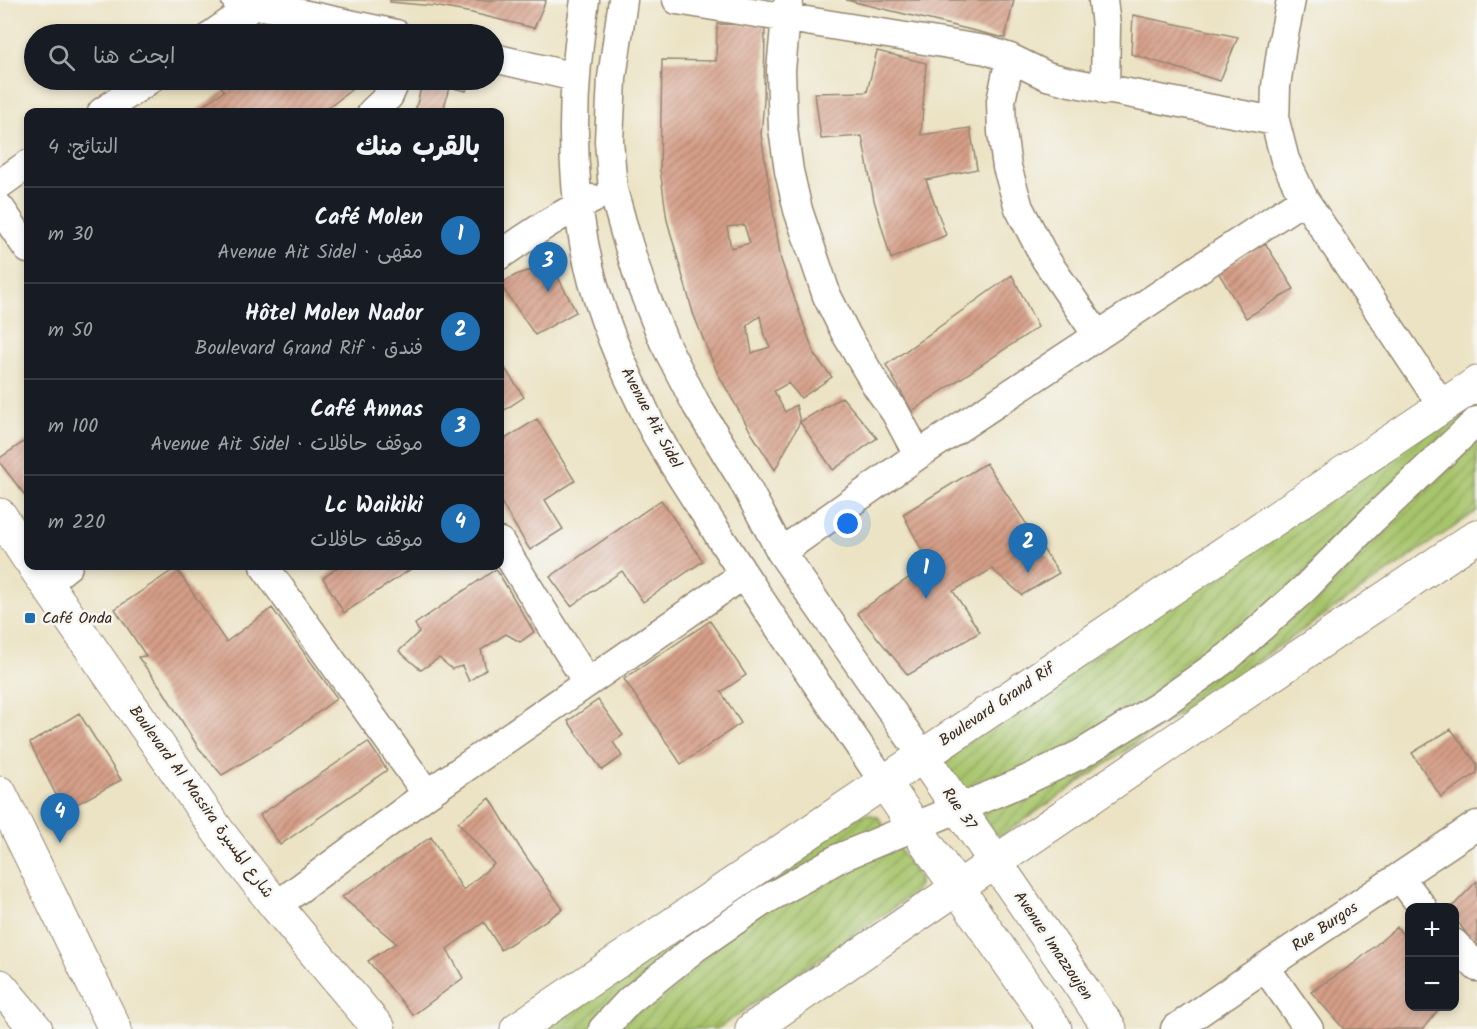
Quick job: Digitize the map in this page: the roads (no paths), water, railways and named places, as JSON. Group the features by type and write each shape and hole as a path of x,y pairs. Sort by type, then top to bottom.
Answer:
{"street":[{"name":"Avenue Ait Sidel","path":"585,0 575,77 574,130 578,205 592,278 606,323 624,369 658,440 743,575 884,782"},
{"path":"623,0 612,78 609,141 613,190 641,285 664,342 697,406 742,479 781,552 922,755"},
{"path":"677,0 788,8 998,53 1047,76 1105,90 1275,121"},
{"path":"1103,0 1106,26 1105,90"},
{"path":"1291,0 1276,86 1275,121 1285,160 1304,199 1443,406"},
{"path":"223,24 246,2 349,24"},
{"path":"788,8 781,70 783,128 789,171 798,210 827,296 852,345 895,412 918,455"},
{"path":"1010,58 1001,101 1002,132 1007,166 1019,208 1046,260 1097,335"},
{"path":"504,60 575,77"},
{"path":"108,108 134,90"},
{"path":"376,108 389,96 392,90"},
{"path":"0,184 24,167"},
{"path":"504,252 578,205 613,190"},
{"path":"781,552 918,455 1304,199"},
{"path":"0,208 24,243"},
{"name":"Boulevard Grand Rif","path":"517,1029 1477,383"},
{"path":"603,1029 629,1001 694,948 762,902 839,858 1020,783 1081,754 1159,706 1228,657 1305,588 1373,519 1477,421"},
{"name":"Boulevard Al Massira شارع المسيرة","path":"0,516 24,544"},
{"path":"752,1029 1477,536"},
{"path":"504,548 587,682"},
{"name":"Boulevard Al Massira شارع المسيرة","path":"45,570 220,834 276,906 379,1029"},
{"path":"267,570 427,794"},
{"path":"276,906 427,794 743,575"},
{"name":"Rue 37","path":"922,755 996,862"},
{"path":"884,782 1054,1029"},
{"path":"0,793 115,1029"},
{"name":"Rue Burgos","path":"1175,1029 1477,825"},
{"name":"Avenue Imazzoujen","path":"996,862 1110,1029"},
{"path":"1400,877 1419,903"},
{"path":"1459,947 1477,967"},
{"path":"1265,967 1309,1029"},
{"path":"0,986 36,1029"}],"place":[{"name":"Café Annas","path":"548,292"},
{"name":"Hôtel Molen Nador","path":"1028,573"},
{"name":"Café Molen","path":"926,599"},
{"name":"Café Onda","path":"30,618"},
{"name":"Lc Waikiki","path":"60,843"}]}
